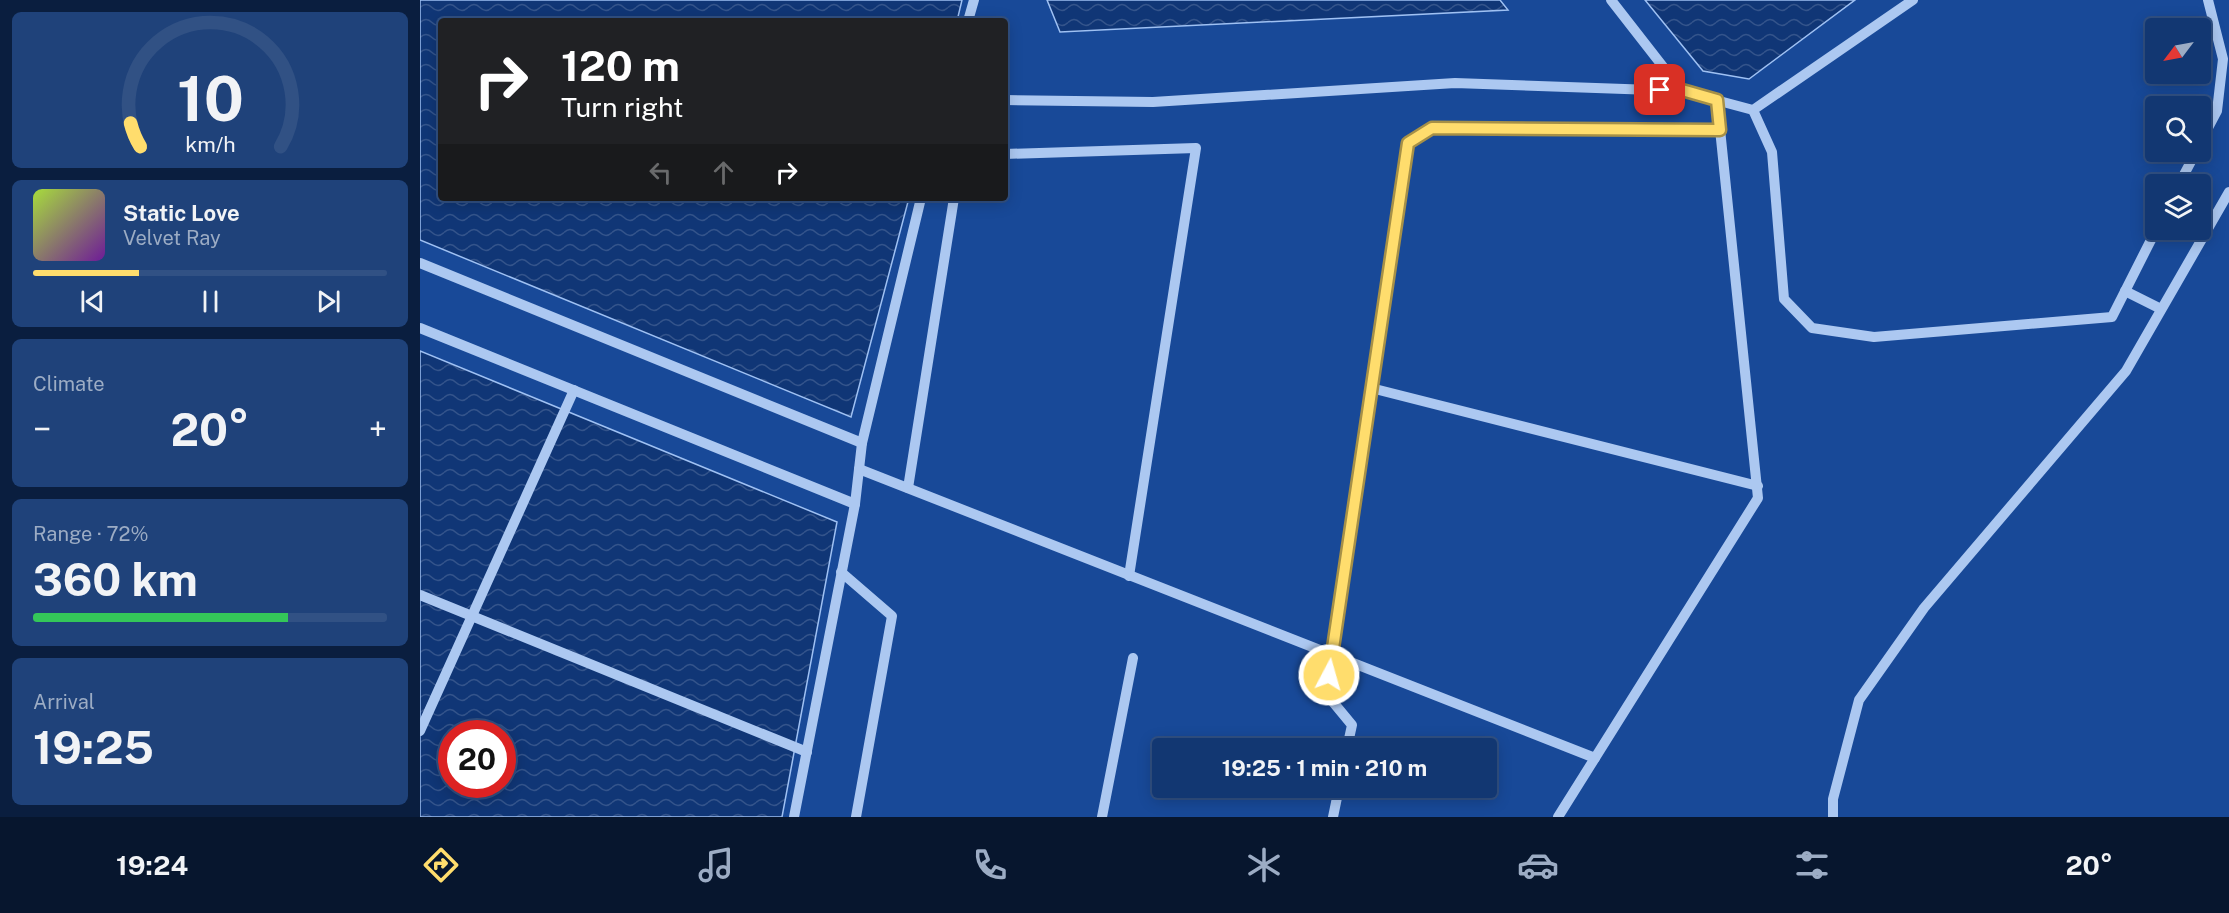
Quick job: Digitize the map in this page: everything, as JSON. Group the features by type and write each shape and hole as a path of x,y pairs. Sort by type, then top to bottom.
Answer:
{"street":[{"path":"969,18 974,0"},
{"path":"1611,0 1682,90"},
{"path":"1753,110 1913,0"},
{"path":"2208,0 2223,59 2217,111 2211,122"},
{"path":"1008,100 1153,102 1455,83 1682,90 1753,110"},
{"path":"1558,817 1758,498 1717,100"},
{"path":"1753,110 1772,152 1784,299 1812,328 1874,337 2112,317 2151,240"},
{"path":"1349,738 1352,725 1328,696 1331,655 1408,143 1432,128 1720,130"},
{"path":"1008,154 1197,148 1129,576"},
{"path":"1833,817 1833,799 1859,700 1923,608 2126,371 2229,192"},
{"path":"794,817 855,504 862,443 920,201"},
{"path":"908,488 954,201"},
{"path":"420,263 862,443"},
{"path":"2125,291 2162,309"},
{"path":"420,328 855,504"},
{"path":"1371,388 1758,486"},
{"path":"420,731 574,390"},
{"path":"859,469 1594,758"},
{"path":"842,572 892,616 856,817"},
{"path":"420,595 807,752"},
{"path":"1102,817 1133,658"},
{"path":"1333,817 1337,798"}],"water":[{"path":"420,0 962,0 958,18 438,18 438,201 908,201 851,417 420,240"},
{"path":"1047,0 1500,0 1508,10 1060,32"},
{"path":"1645,0 1855,0 1749,79 1703,71"},
{"path":"420,351 837,522 782,817 420,817"}],"route":[{"path":"1329,675 1408,143 1432,128 1720,130 1717,100 1682,90 1660,90"}]}
